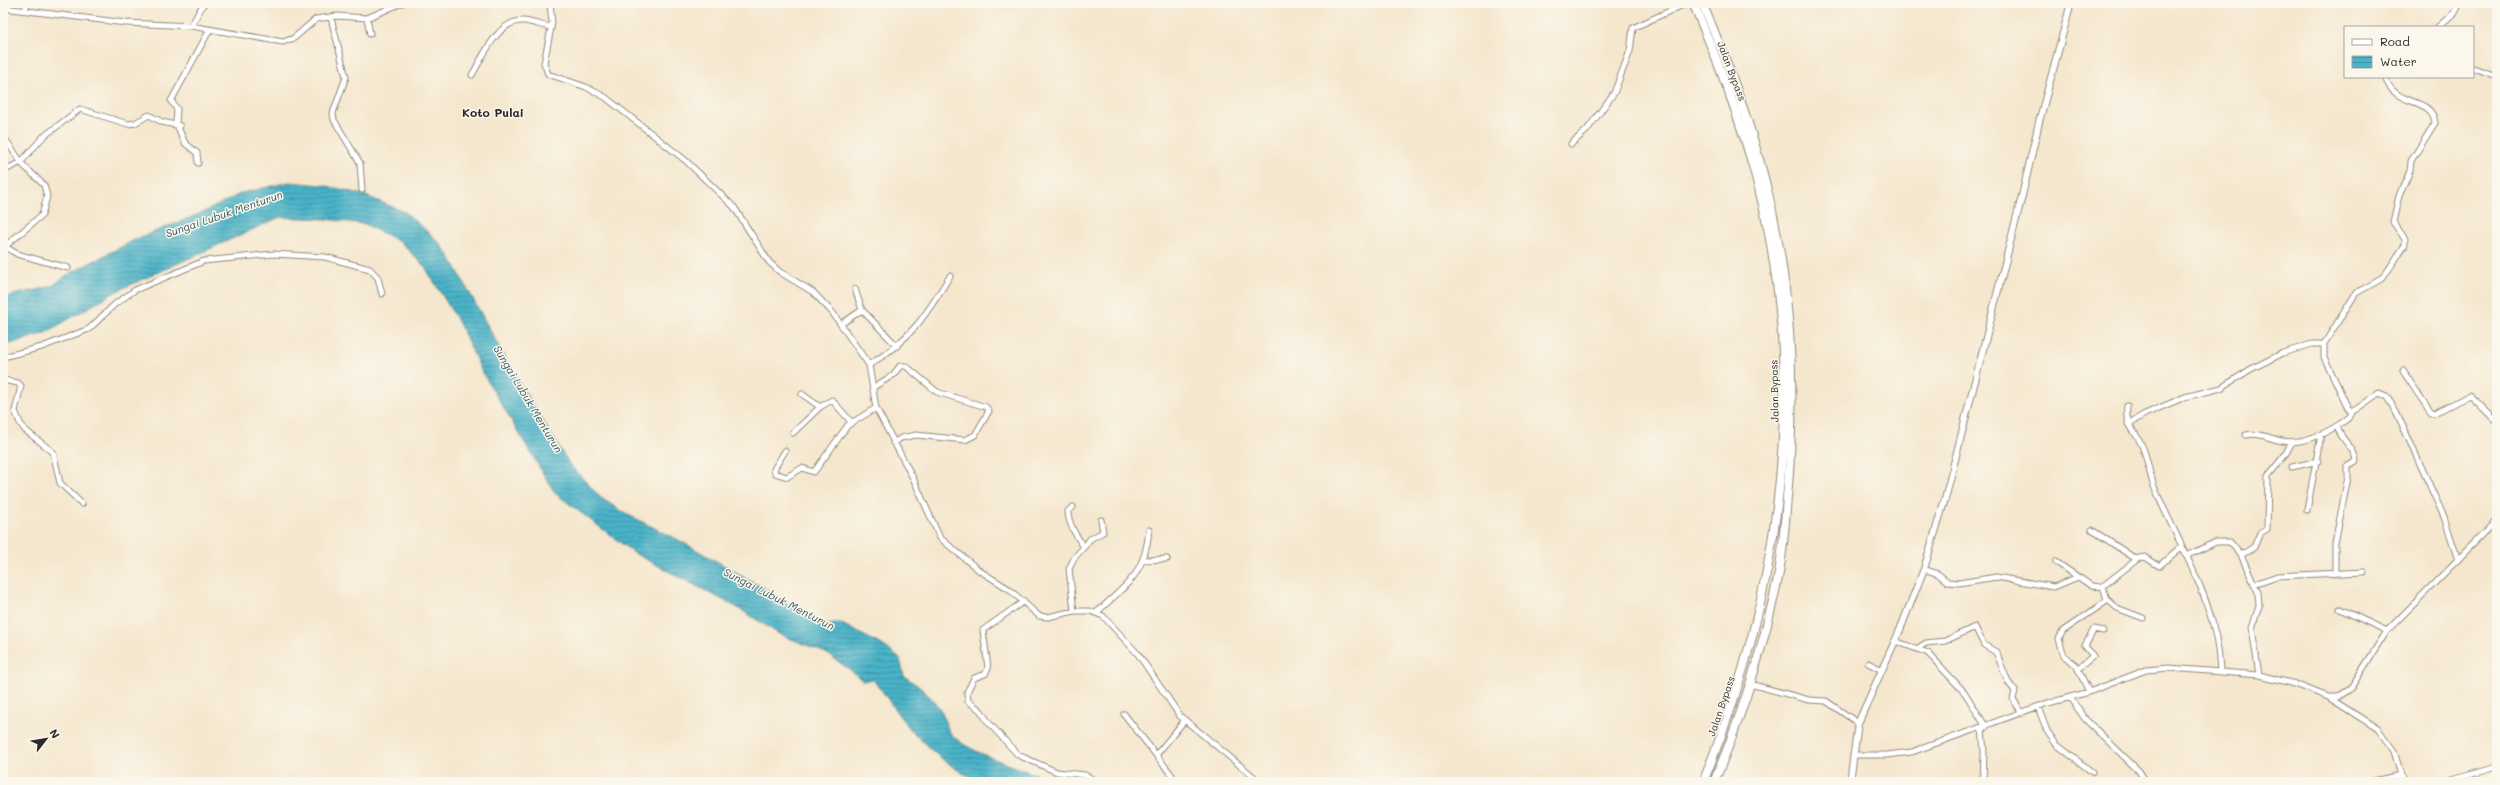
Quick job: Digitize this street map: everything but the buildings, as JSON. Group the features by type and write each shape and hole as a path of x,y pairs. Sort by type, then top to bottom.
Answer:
{"highway":[{"name":"Jalan Bypass","path":"1692,3 1726,81 1754,167 1767,223 1777,283 1784,380 1784,444 1781,484 1769,566 1742,676 1714,756 1703,782"},
{"name":"Jalan Bypass","path":"1702,3 1738,93 1763,172 1784,276 1791,342 1790,444 1785,532 1778,577 1767,628 1750,684 1714,782"},
{"path":"1714,756 1723,760"}],"street":[{"path":"25,9 28,3"},
{"path":"191,26 204,3"},
{"path":"3,8 25,9 126,24 191,26 209,31 283,42 294,38 316,19 367,18 402,3"},
{"path":"550,3 551,27 544,63 548,74 586,87 605,97 685,160 734,207 769,262 780,272 813,292 841,324 869,365 874,387 876,408 893,443 913,478 940,538 966,561 1000,582 1024,602 1033,612 1042,617 1074,611 1096,613 1103,616 1128,641 1174,708 1185,720 1260,782"},
{"path":"1571,144 1587,130 1614,93 1630,51 1632,30 1687,3"},
{"path":"1850,782 1858,724 1895,641 1924,569 1957,455 2038,122 2071,3"},
{"path":"2439,26 2454,13 2459,3"},
{"path":"331,18 346,77 333,113 334,120 360,163 362,190"},
{"path":"367,18 370,34"},
{"path":"472,75 499,32 506,26 524,21 551,27"},
{"path":"198,163 198,153 185,143 180,126 176,123 177,109 172,103 171,99 209,31"},
{"path":"2474,68 2497,76"},
{"path":"2353,410 2348,408 2333,378 2324,356 2324,344 2356,293 2383,278 2405,245 2405,239 2393,222 2399,196 2410,171 2411,161 2435,122 2434,117 2428,109 2415,102 2401,98 2392,90 2386,78"},
{"path":"3,171 21,162 43,138 80,109 128,124 135,123 149,115 162,122 180,126"},
{"path":"3,136 21,162 44,185 47,203 42,215 36,223 5,248 17,254 68,268"},
{"path":"3,358 89,329 115,304 135,290 167,278 188,266 209,260 273,254 325,257 370,269 381,284 382,294"},
{"path":"869,365 897,346 924,318 950,276"},
{"path":"855,289 862,310 897,346"},
{"path":"841,324 862,310"},
{"path":"2128,424 2145,414 2178,400 2221,388 2251,369 2283,353 2312,344 2324,344"},
{"path":"874,387 893,375 900,366 906,366 937,392 986,407 988,411 975,435 965,440 916,435 901,438 893,443"},
{"path":"2403,371 2431,412 2435,413 2470,395 2497,422"},
{"path":"3,380 18,383 21,386 15,412 20,423 53,452 60,483 82,504"},
{"path":"2246,435 2265,435 2282,441 2292,442 2321,435 2346,420 2353,410 2373,395 2379,393 2386,396 2405,428 2444,517 2458,560"},
{"path":"802,394 820,407"},
{"path":"793,434 829,400 834,400 852,424"},
{"path":"2128,406 2128,424 2142,447 2148,472 2181,547 2205,595 2220,646 2220,671"},
{"path":"785,451 774,469 775,473 787,477 802,468 814,472 846,428 876,408"},
{"path":"2335,574 2335,543 2348,477 2348,466 2356,460 2353,449 2340,436 2337,426"},
{"path":"2307,510 2318,461 2321,435"},
{"path":"2241,555 2254,547 2260,533 2267,529 2268,476 2285,455 2292,442"},
{"path":"2292,467 2318,461"},
{"path":"1073,507 1068,511 1068,516 1075,533 1084,547"},
{"path":"1074,611 1069,569 1074,558 1090,539 1103,532 1101,520"},
{"path":"2328,697 2338,698 2350,689 2387,631 2497,520"},
{"path":"1096,613 1133,578 1144,560 1149,530"},
{"path":"2092,530 2136,559"},
{"path":"2186,556 2223,541 2230,542 2241,555 2258,592 2259,606 2252,628 2259,675"},
{"path":"2056,562 2091,587 2103,586 2136,559 2144,557 2159,566 2181,547"},
{"path":"1144,560 1167,559"},
{"path":"1924,569 1938,574 1948,582 1959,583 1996,577 2054,587 2078,577"},
{"path":"2254,584 2277,576 2364,572"},
{"path":"2103,586 2108,600 2117,608 2143,618"},
{"path":"2089,692 2078,669 2073,662 2064,656 2059,644 2060,635 2108,600"},
{"path":"1024,602 983,630 988,668 985,674 974,678 967,692 968,701 980,710 989,723 1018,756 1057,772 1085,775 1098,782"},
{"path":"2340,609 2387,631"},
{"path":"1918,648 1926,643 1945,641 1975,627 1984,645 1992,648 1998,655 2008,682 2016,692 2013,699 2022,713"},
{"path":"2078,669 2093,656 2085,646 2094,628 2097,627 2103,631"},
{"path":"1895,641 1910,648 1918,648 1928,653 1965,693 1984,728 1983,782"},
{"path":"1868,663 1882,670"},
{"path":"1853,755 1887,755 1912,752 1984,728 2038,707 2089,692 2128,677 2160,668 2220,671 2259,675 2295,684 2328,697 2378,729 2394,751 2401,775 2408,782"},
{"path":"1750,684 1809,700 1826,701 1858,724"},
{"path":"2070,698 2081,714 2139,771 2146,782"},
{"path":"2038,707 2047,730 2056,744 2092,772"},
{"path":"1124,714 1157,754 1174,778"},
{"path":"1157,754 1185,720"},
{"path":"2442,782 2497,766"},
{"path":"2369,782 2401,775"}],"water":[{"name":"Sungai Lubuk Menturun","path":"289,182 323,185 361,194 405,212 436,239 449,255 515,376 570,465 601,498 628,515 677,539 766,589 812,619 828,625 840,623 884,646 900,659 904,676 924,691 940,709 949,731 955,738 965,745 990,757 1056,782 989,783 983,782 959,771 936,754 915,734 872,679 863,681 826,653 779,634 740,609 634,553 555,493 482,372 459,323 425,267 400,242 365,224 325,219 280,217 115,292 45,333 3,346 3,299 52,285 65,276 136,239 204,212 242,193"}],"waterway":[{"path":"1002,3 1008,7"}],"district":[{"name":"Koto Pulai","path":"493,113"}]}
